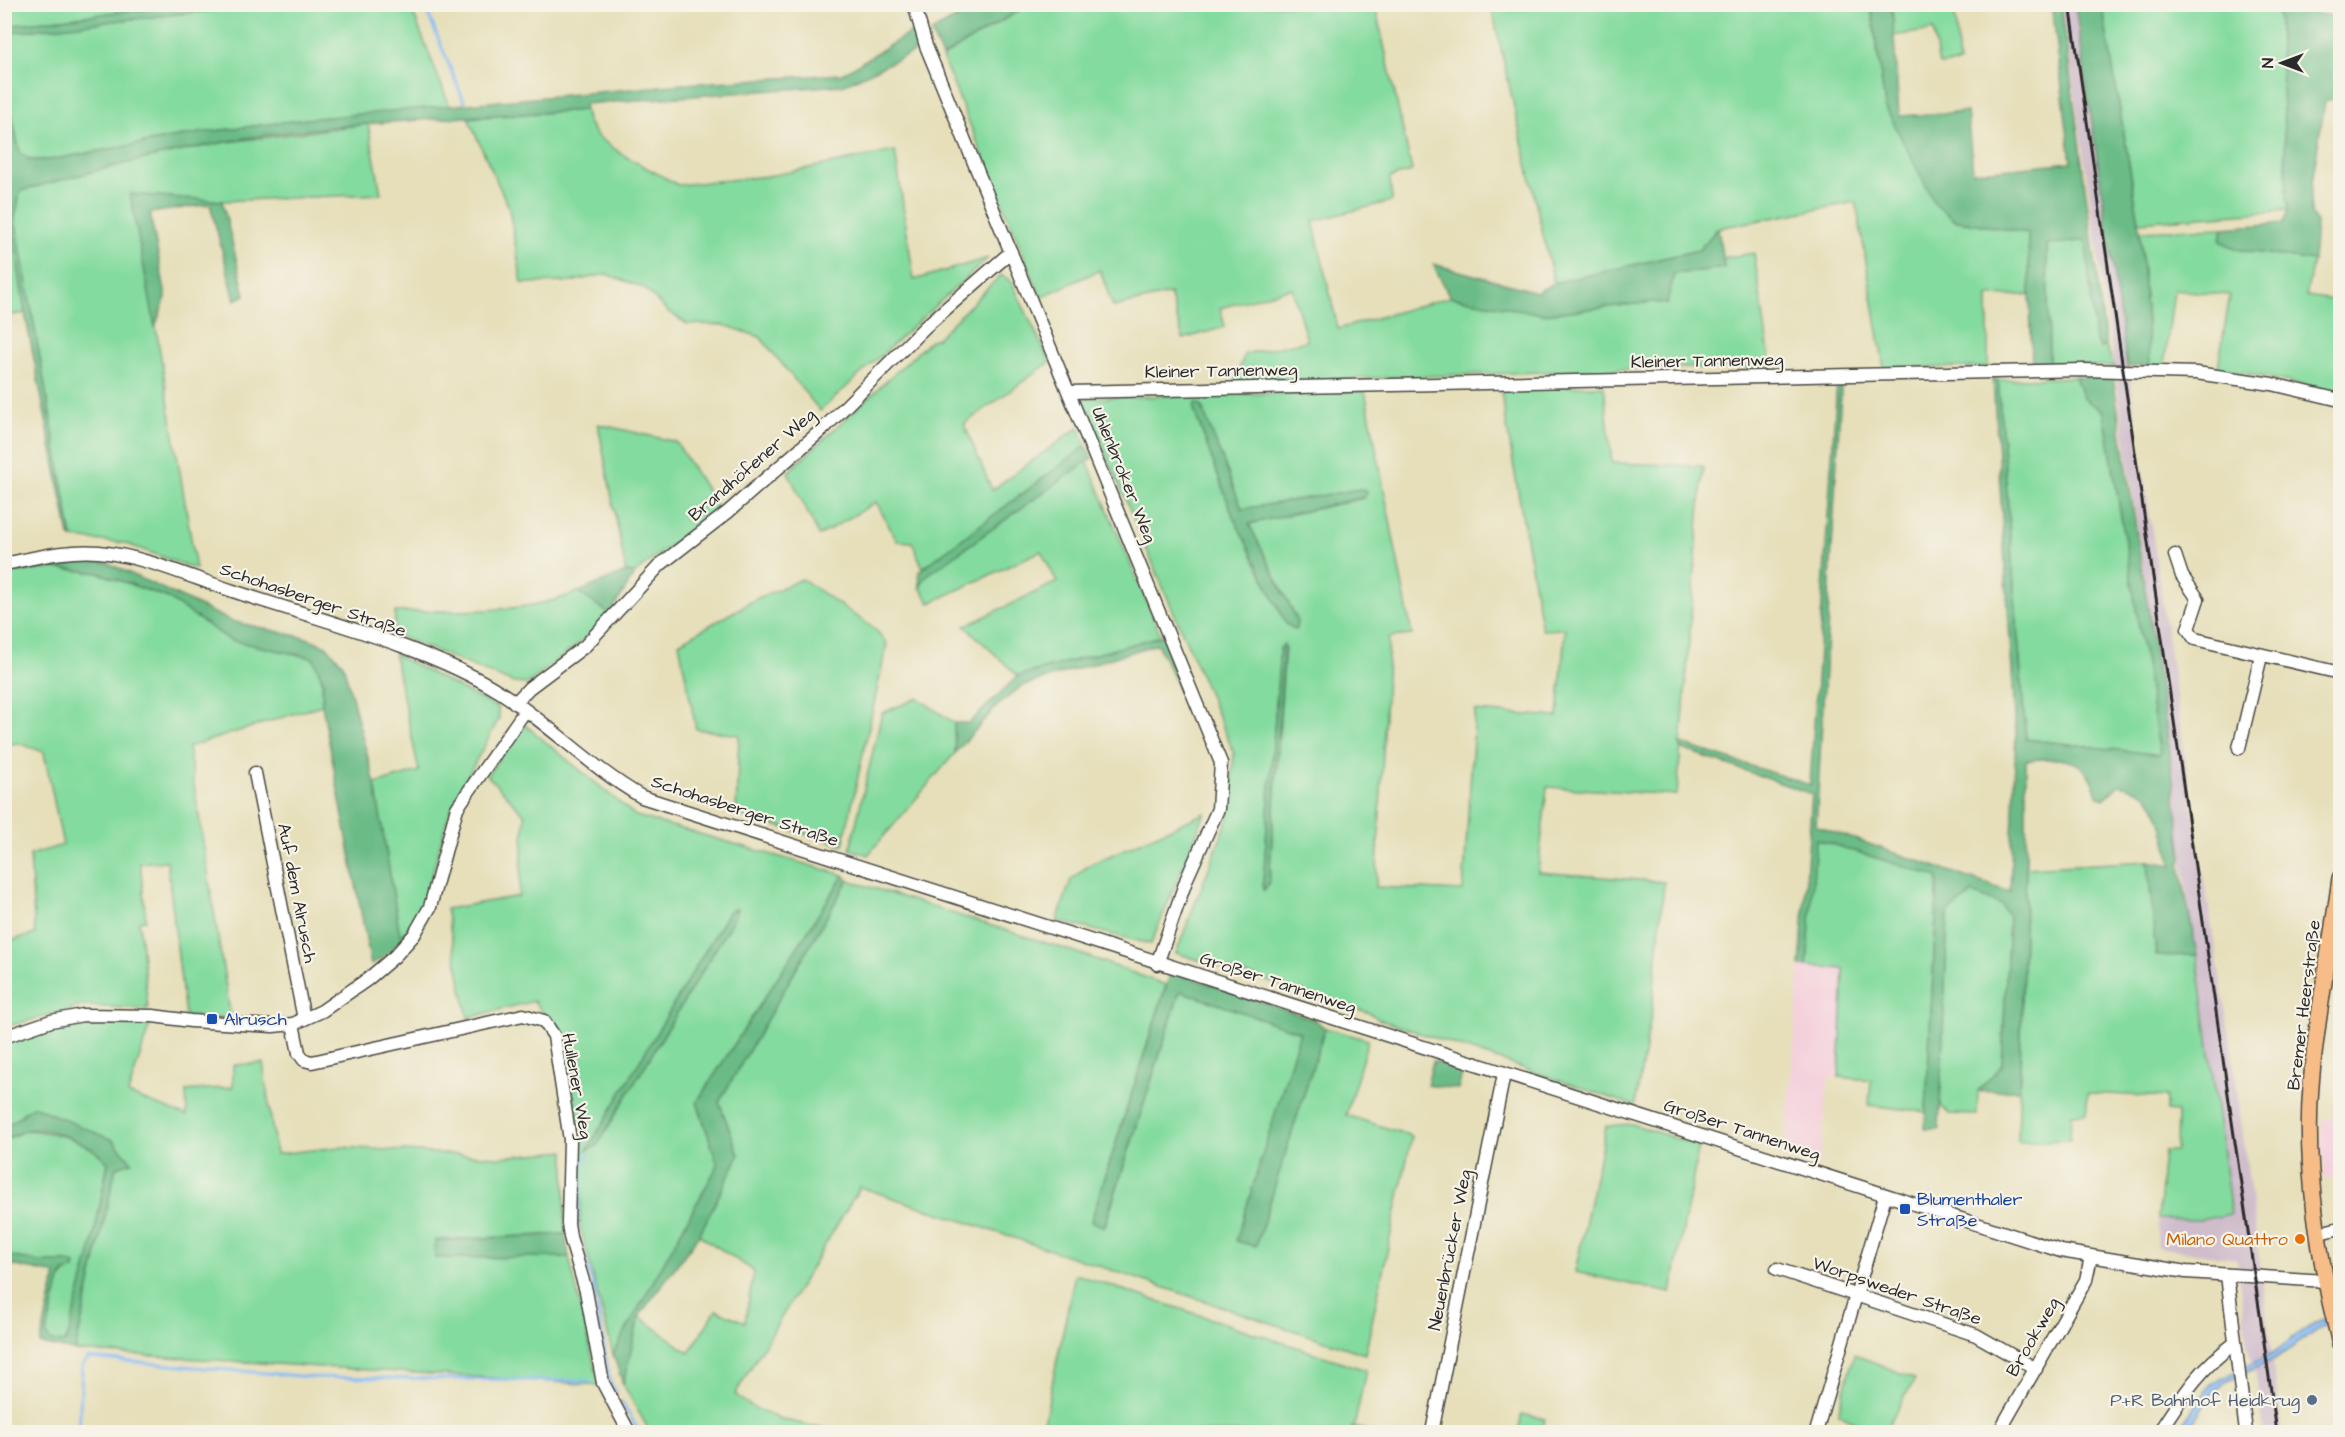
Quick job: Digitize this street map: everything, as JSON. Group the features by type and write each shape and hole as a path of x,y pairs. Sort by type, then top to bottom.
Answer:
{"main road":[{"name":"Bremer Heerstraße","path":"2340,878 2311,1087 2312,1178 2325,1281 2340,1344"}],"street":[{"name":"Uhlenbroker Weg","path":"914,4 926,46 1071,392 1221,763 1218,809 1186,879 1157,964"},
{"name":"Brandhöfener Weg","path":"299,1021 368,979 395,956 414,935 430,907 457,808 520,707 529,688 585,646 661,564 728,512 825,427 925,327 1011,252"},
{"name":"Kleiner Tannenweg","path":"1071,392 2084,370 2196,373 2272,384 2340,400"},
{"name":"Schohasberger Straße","path":"4,564 62,553 98,552 122,557 429,658 468,675 520,707 608,777 642,797 1157,964"},
{"path":"2175,555 2182,576 2198,599 2188,626 2189,633 2195,639 2340,674"},
{"path":"2239,748 2261,656"},
{"name":"Auf dem Alrusch","path":"255,774 299,1021"},
{"name":"Großer Tannenweg","path":"1157,964 2061,1251 2156,1268 2325,1281"},
{"path":"4,1037 51,1021 83,1015 153,1016 244,1025 299,1021"},
{"name":"Hullener Weg","path":"299,1021 299,1053 304,1060 312,1062 523,1015 544,1021 554,1036 570,1140 570,1237 586,1291 603,1383 629,1432"},
{"name":"Neuenbrücker Weg","path":"1432,1432 1504,1074"},
{"path":"1816,1432 1885,1196"},
{"path":"2319,1233 2340,1228"},
{"name":"Brookweg","path":"1999,1432 2086,1280 2091,1257"},
{"name":"Worpsweder Straße","path":"1777,1269 1976,1335 2036,1369"},
{"path":"2227,1275 2247,1432"},
{"path":"2160,1432 2192,1381 2204,1367 2237,1349"}],"shaded area":[{"path":"2062,5 2075,5 2193,811 2232,1051 2282,1432 2264,1432 2256,1375 2247,1345 2237,1259 2156,1247 2158,1219 2200,1220 2231,1214 2168,739"},
{"path":"1800,966 1844,969 1839,1077 1828,1077 1820,1161 1785,1150"},
{"path":"2340,1115 2340,1176 2324,1179 2321,1121"}],"green space":[{"path":"5,4 174,5 5,26"},
{"path":"174,5 262,5 5,33 5,26"},
{"path":"262,5 410,5 450,107 307,119 200,133 49,160 30,160 20,153 5,83 4,33"},
{"path":"981,5 1049,5 1023,8 942,57 931,32"},
{"path":"1049,5 1375,5 1412,171 1390,178 1392,201 1313,221 1338,329 1450,297 1543,314 1653,302 1667,304 1673,274 1724,268 1723,258 1754,253 1771,368 1652,368 1234,383 1245,354 1307,341 1292,288 1220,308 1225,327 1183,339 1170,294 1113,307 1100,270 1041,297 942,57 1023,8"},
{"path":"1491,5 1871,5 1885,106 1954,220 2028,233 2030,295 1988,296 1988,367 1884,368 1856,202 1718,228 1699,250 1554,283"},
{"path":"1871,5 1892,5 1899,116 1967,112 1973,172 2071,162 2052,5 2061,5 2106,346 2101,348 2095,340 2086,240 2047,245 2049,363 2032,366 2028,233 1954,220 1935,204 1885,106"},
{"path":"1892,5 1954,5 1959,63 1939,65 1933,30 1893,36"},
{"path":"2075,5 2102,5 2139,222 2150,365 2127,367"},
{"path":"2102,5 2278,5 2288,210 2139,222"},
{"path":"2278,8 2340,17 2340,97 2325,101 2310,196 2311,213 2316,223 2313,261 2235,249 2221,241 2223,228 2283,223 2288,210"},
{"path":"913,31 922,48 843,85 584,104 585,110 401,121 310,130 194,148 20,191 15,218 72,538 69,536 25,313 5,173 4,83 20,153 30,160 49,160 200,133 307,119 684,84 842,74"},
{"path":"585,110 587,121 597,136 623,155 678,185 769,176 895,151 914,280 988,258 820,411 760,337 724,325 687,324 667,311 644,288 606,274 570,282 522,283 509,208 468,118"},
{"path":"368,124 381,194 222,201 131,195 156,328 196,569 124,543 72,538 15,218 20,191 128,162 221,143"},
{"path":"4,173 25,313 5,316 4,316"},
{"path":"130,194 222,201 245,295 235,300 210,204 150,213 166,297 155,327"},
{"path":"1718,228 1724,268 1674,274 1667,304 1653,302 1543,314 1450,297 1433,264 1537,292 1554,283 1699,250"},
{"path":"2223,228 2221,241 2235,249 2313,261 2306,296 2340,301 2340,392 2218,368 2230,295 2174,290 2164,366 2150,365 2140,231"},
{"path":"2086,240 2095,340 2101,348 2106,346 2114,367 2049,363 2047,245"},
{"path":"1001,275 1011,281 1050,362 964,424 992,490 1079,427 1086,446 923,568 912,542 897,541 876,502 819,536 788,472 931,340 937,338"},
{"path":"2075,377 2083,398 2104,412 2160,755 2026,739 1998,380"},
{"path":"2075,377 2113,378 2168,739 2182,857 2180,866 2197,955 2156,956 2148,861 2172,865 2160,818 2152,801 2140,792 2119,785 2104,799 2097,795 2086,772 2071,761 2026,760 2026,868 2019,1090 1978,1091 2002,1065 2009,918 2002,905 1973,893 1948,913 1939,1129 1925,1129 1938,877 1816,839 1807,966 1800,966 1812,794 1682,749 1679,743 1810,785 1837,383 1841,388 1816,826 2010,892 2016,732 1993,378 1998,380 2026,739 2160,755 2104,412 2083,398"},
{"path":"1604,386 1612,463 1703,466 1677,795 1547,787 1538,872 1664,882 1652,1009 1635,1106 1378,1019 1370,1013 1176,953 1228,819 1234,753 1082,398 1365,391 1412,635 1389,637 1376,887 1463,891 1475,711 1558,717 1565,629 1542,630 1500,387","holes":["1195,403 1201,405 1242,509 1367,492 1364,498 1249,524 1297,620 1296,629 1286,623 1233,516 1194,410","1285,647 1269,883 1264,890 1280,648"]},
{"path":"1195,403 1201,405 1242,509 1360,489 1367,491 1364,497 1249,524 1297,620 1296,630 1286,624 1233,516 1194,410"},
{"path":"598,424 676,442 718,508 635,573 626,572"},
{"path":"1086,446 1092,458 926,576 920,587 919,571"},
{"path":"1087,461 1161,636 1018,676 965,626 1057,582 1041,551 930,603 920,587 926,576"},
{"path":"63,559 108,563 231,621 310,639 326,646 343,664 375,784 400,935 411,930 390,952 371,965 322,705 323,681 313,658 230,640 166,597 99,573 54,568 14,572"},
{"path":"54,568 99,573 166,597 230,640 313,658 321,675 322,705 188,747 231,1019 185,1016 167,861 140,863 146,920 139,921 148,1009 83,1006 5,1027 5,942 35,934 30,855 63,845 44,752 18,743 5,745 5,573"},
{"path":"626,572 635,573 610,614 578,592"},
{"path":"802,579 875,629 887,644 843,845 736,814 739,735 696,729 679,643 756,599"},
{"path":"578,592 610,614 578,644 527,684 514,683 394,634 395,612 512,608 535,605"},
{"path":"1161,636 1170,639 1201,730 1157,644 1022,686 997,706 955,753 954,723 969,723 1018,676"},
{"path":"1284,644 1269,883 1264,890 1280,648"},
{"path":"394,654 498,708 499,718 453,804 419,910 411,925 400,936 375,784 419,771"},
{"path":"918,698 954,723 955,753 868,855 850,849 882,713"},
{"path":"525,725 636,816 844,875 697,1102 718,1165 613,1354 580,1226 582,1150 576,1106 560,1037 534,1001 468,1018 446,909 519,896 525,815 487,775","holes":["736,909 733,920 596,1147 588,1150 729,911"]},
{"path":"1205,813 1151,944 1057,921 1071,880 1089,865"},
{"path":"1815,839 1938,877 1926,1112 1869,1105 1871,1080 1839,1077 1844,969 1807,966"},
{"path":"2148,861 2156,955 2197,955 2231,1214 2200,1220 2158,1219 2164,1151 2176,1151 2177,1112 2166,1111 2166,1097 2088,1093 2086,1114 2071,1114 2070,1140 2018,1142 2026,868"},
{"path":"844,875 848,880 719,1102 739,1155 699,1235 639,1316 623,1384 613,1354 718,1165 697,1102"},
{"path":"848,880 1087,956 1166,985 1091,1221 1105,1226 1180,991 1300,1032 1237,1241 1256,1245 1325,1028 1368,1040 1346,1115 1412,1136 1365,1354 860,1187 735,1394 759,1410 787,1421 846,1432 650,1432 623,1384 639,1316 689,1353 716,1310 745,1322 754,1271 699,1235 739,1155 719,1102"},
{"path":"1973,893 2002,905 2009,918 2002,1065 1978,1091 1977,1115 1949,1114 1940,1105 1948,913"},
{"path":"737,909 733,920 596,1147 587,1150 729,911"},
{"path":"1171,971 1315,1020 1325,1028 1256,1246 1236,1241 1300,1032 1180,991 1104,1227 1091,1221"},
{"path":"83,1019 143,1019 150,1024 128,1094 187,1116 186,1091 233,1087 233,1065 263,1063 276,1154 340,1147 499,1157 565,1151 565,1234 435,1240 435,1258 569,1257 599,1385 75,1351 116,1167 131,1162 113,1140 24,1112 13,1122 5,1124 4,1041 55,1023"},
{"path":"1433,1061 1463,1070 1458,1089 1427,1085"},
{"path":"33,1106 113,1140 132,1162 116,1167 75,1351 40,1344 56,1274 5,1264 5,1255 39,1262 67,1262 75,1265 74,1269 64,1273 60,1280 46,1334 50,1341 63,1343 67,1340 93,1242 108,1163 82,1143 47,1131 26,1130 5,1140 5,1124 13,1122"},
{"path":"1632,1124 1699,1146 1671,1293 1575,1272 1606,1126"},
{"path":"26,1130 48,1133 81,1143 100,1154 108,1162 93,1242 71,1333 63,1343 50,1341 46,1334 60,1280 68,1270 67,1262 39,1262 5,1255 5,1140"},
{"path":"565,1234 569,1257 435,1258 435,1241"},
{"path":"1075,1274 1366,1370 1354,1427 1374,1432 1356,1432 1352,1427 1349,1432 1042,1432"},
{"path":"1854,1354 1915,1379 1884,1432 1874,1432 1838,1413"},
{"path":"1522,1414 1545,1419 1542,1432 1518,1432"}],"water":[{"path":"2340,1309 2340,1315 2273,1360 2226,1382 2212,1394 2186,1432 2177,1432 2211,1384 2273,1353 2306,1328"}],"waterway":[{"path":"424,4 464,101"},
{"path":"589,1153 582,1164 576,1235 594,1288 610,1382 616,1392"},
{"path":"79,1432 82,1366 88,1358 311,1377 591,1381"},
{"path":"622,1402 639,1432"}],"railway":[{"path":"2070,4 2277,1432"}],"place":[{"name":"Alrusch","path":"212,1019"},
{"name":"Blumenthaler Straße","path":"1905,1209"},
{"name":"Milano Quattro","path":"2300,1239"},
{"name":"P+R Bahnhof Heidkrug","path":"2312,1400"}]}
